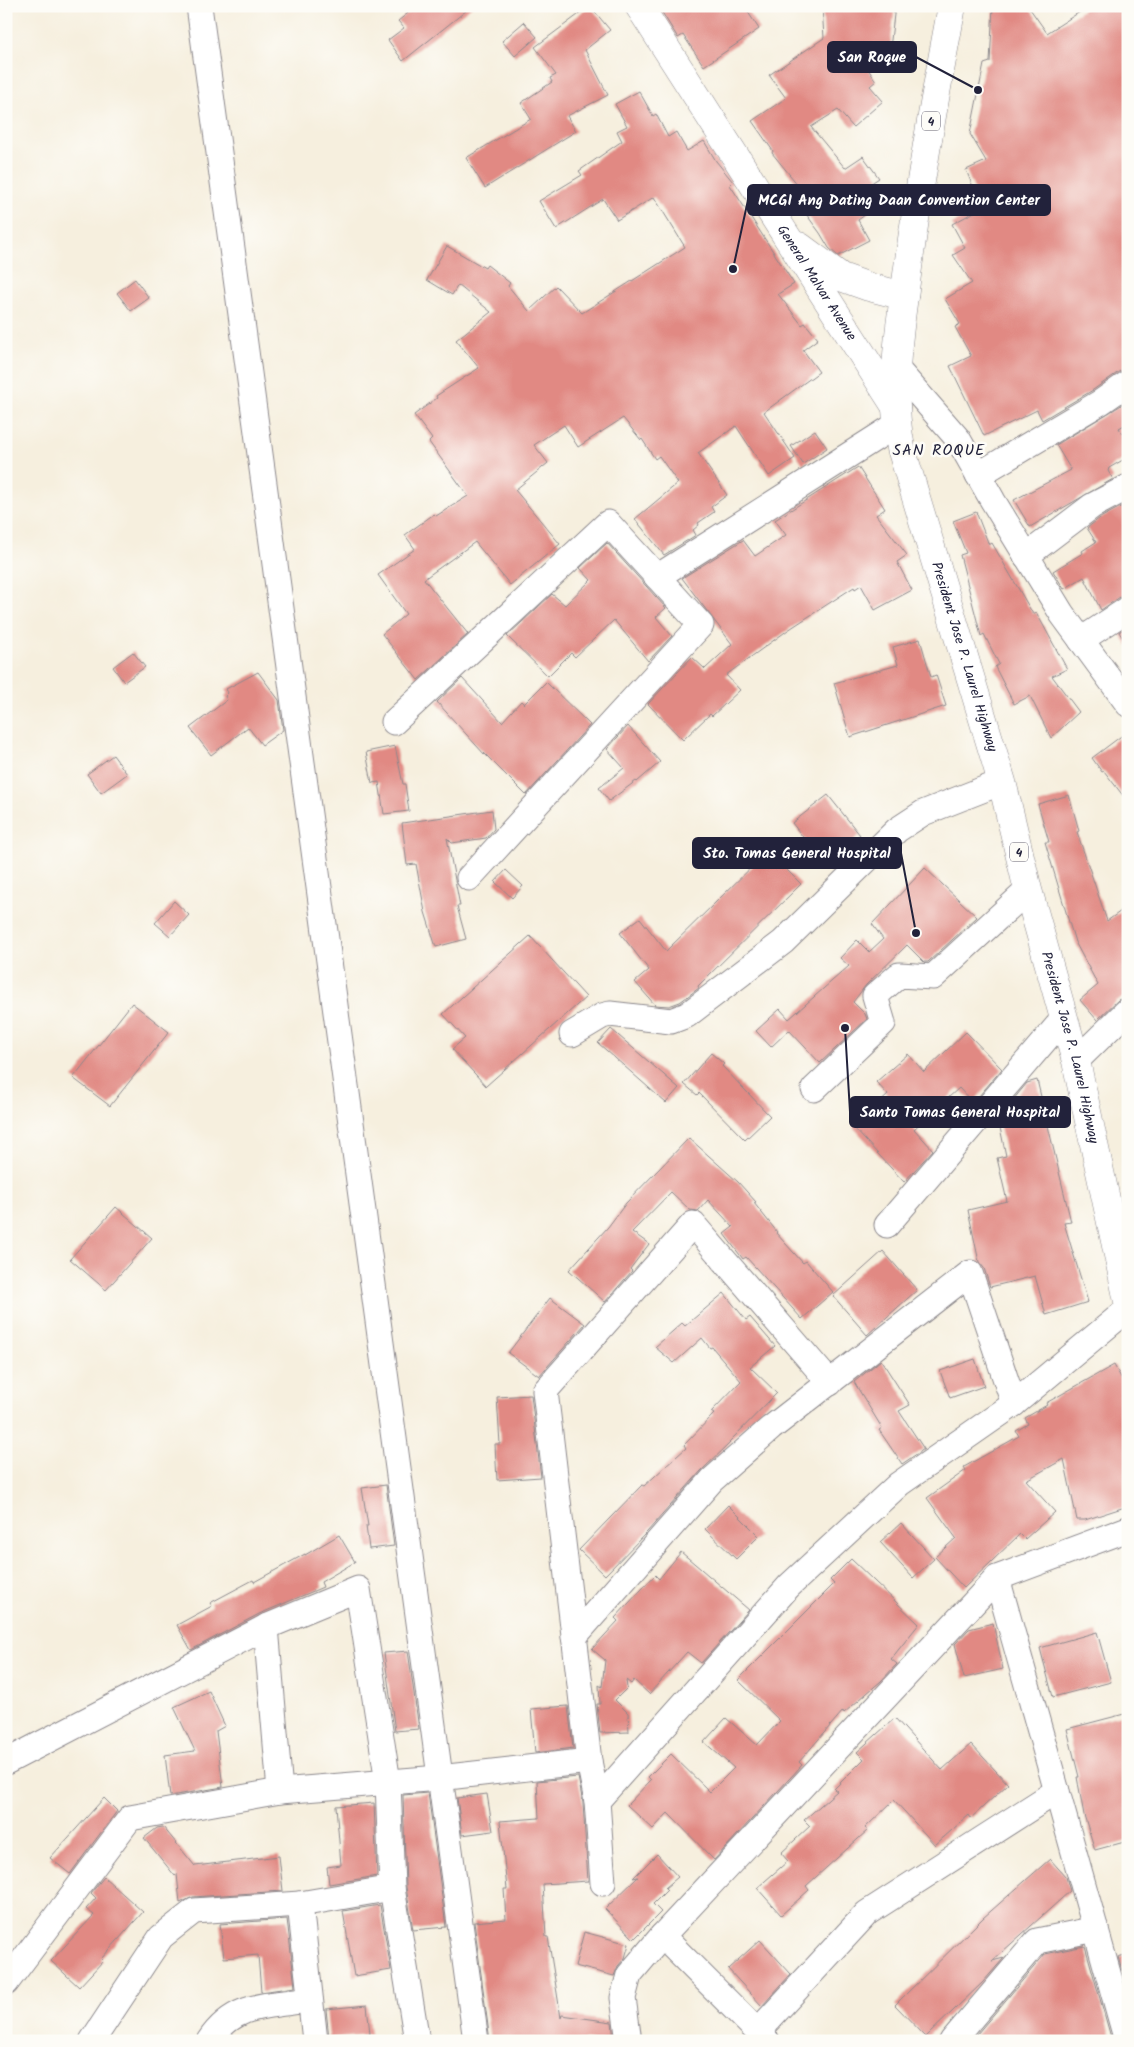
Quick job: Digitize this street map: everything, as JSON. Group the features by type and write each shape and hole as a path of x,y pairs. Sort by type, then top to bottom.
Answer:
{"main road":[{"name":"General Malvar Avenue","path":"639,6 787,237 896,416"},
{"name":"President Jose P. Laurel Highway","path":"952,6 926,145 898,334 896,416 900,448 1002,782 1028,890 1076,1061 1128,1301"},
{"path":"787,237 841,277 869,288 904,296"}],"street":[{"path":"199,6 476,2041"},
{"path":"896,368 958,439 1062,614 1128,704"},
{"path":"978,475 1100,402 1128,383"},
{"path":"657,577 896,416"},
{"path":"1026,556 1092,506 1128,488"},
{"path":"394,722 608,523 701,625 469,878"},
{"path":"1081,640 1128,609"},
{"path":"572,1034 602,1016 610,1014 670,1021 687,1015 783,942 897,830 923,813 1002,782"},
{"path":"814,1089 883,1023 875,996 900,975 933,977 1028,890"},
{"path":"1076,1061 1128,1010"},
{"path":"887,1225 1064,1018"},
{"path":"604,1883 597,1801 589,1761 544,1391 693,1224 830,1383"},
{"path":"574,1637 712,1480 771,1428 970,1273 1014,1404"},
{"path":"597,1801 789,1586 899,1484 1014,1404 1128,1309"},
{"path":"629,2041 623,1998 628,1975 662,1936 997,1578 1128,1529"},
{"path":"997,1578 1127,2041"},
{"path":"6,1762 266,1627 358,1589 388,1782 392,1888 417,2041"},
{"path":"266,1627 280,1791"},
{"path":"6,1982 130,1818 280,1791 439,1778 589,1761"},
{"path":"662,1936 762,2036 867,1913 1057,1791"},
{"path":"92,2041 161,1937 194,1912 300,1904 392,1888"},
{"path":"300,1904 315,2041"},
{"path":"952,2041 1037,1941 1096,1929"},
{"path":"209,2041 219,2026 245,2010 310,2000"}],"building":[{"path":"417,6 472,6 403,61 388,40 404,28 398,21"},
{"path":"590,6 610,30 585,50 608,95 567,116 576,131 485,188 466,158 531,119 521,103 552,82 550,78 556,75 535,47"},
{"path":"658,6 744,6 759,29 704,66 683,35 678,38"},
{"path":"822,6 895,6 889,57 858,54 876,81 870,86 883,101 853,127 838,110 811,127 845,168 863,156 879,178 867,186 880,204 858,220 869,240 838,256 829,248 798,203 807,196 772,153 773,151 752,121 786,98 769,75 824,38"},
{"path":"993,6 1028,6 1047,33 1089,6 1128,6 1128,369 1120,371 1093,390 1042,420 1037,410 984,436 950,366 971,356 955,327 960,324 945,299 972,283 953,255 965,248 952,224 982,208 966,170 986,161 970,134 984,64 990,62"},
{"path":"524,22 537,37 515,56 502,41"},
{"path":"639,91 653,116 656,114 668,137 676,132 687,151 704,141 716,161 733,182 730,185 794,284 778,294 802,325 805,323 818,339 803,350 819,372 764,412 795,458 769,476 736,426 698,453 727,495 711,507 714,512 698,523 699,525 693,530 696,535 664,555 635,519 678,483 659,456 655,459 642,439 623,418 578,447 564,425 534,445 548,463 515,490 560,544 510,585 475,542 424,579 468,634 418,680 382,634 406,614 378,575 415,549 405,535 434,514 436,516 468,496 429,442 432,439 414,415 437,398 436,396 479,368 456,340 491,312 458,285 452,295 427,280 447,246 485,268 487,265 510,283 508,286 529,311 556,286 582,313 685,247 654,197 617,220 603,199 556,229 539,201 582,175 579,171 622,141 617,131 627,126 615,104"},
{"path":"135,279 149,298 131,311 117,293"},
{"path":"1128,401 1128,423 1119,428 1128,443 1128,457 1109,468 1108,471 1113,479 1030,527 1014,500 1071,470 1056,445"},
{"path":"815,430 827,448 803,464 791,446"},
{"path":"858,467 885,509 876,515 907,555 897,562 912,590 875,610 861,585 855,589 854,587 788,630 726,675 740,690 712,716 710,714 683,740 648,704 692,657 705,669 732,644 682,578 743,540 755,556 786,535 775,520"},
{"path":"1128,503 1128,595 1120,597 1101,610 1084,577 1064,589 1053,571 1083,553 1082,551 1096,542 1087,528 1100,518"},
{"path":"976,512 989,545 992,543 1033,614 1036,612 1067,669 1052,676 1079,712 1051,738 1030,696 1014,704 995,667 999,664 984,634 981,636 960,555 966,553 953,521"},
{"path":"607,543 666,608 656,617 672,636 648,661 614,620 575,657 571,653 548,676 507,636 552,594 565,605 591,580 580,568"},
{"path":"1128,626 1128,646 1119,632"},
{"path":"920,639 931,677 936,675 946,706 850,737 834,683 898,665 893,647"},
{"path":"133,652 145,667 124,682 113,667"},
{"path":"258,672 279,700 283,730 262,745 248,727 211,755 190,728 227,700 225,696 228,693 226,689"},
{"path":"462,678 502,722 521,701 524,704 546,682 590,725 526,795 484,753 485,755 437,702"},
{"path":"628,726 660,762 637,782 609,801 599,788 624,768 607,749"},
{"path":"1128,731 1128,802 1092,758"},
{"path":"395,746 403,784 405,784 409,811 384,814 379,782 372,783 366,752"},
{"path":"113,755 127,774 101,793 87,774"},
{"path":"828,795 860,835 824,864 792,823"},
{"path":"1069,795 1079,831 1077,832 1107,921 1128,906 1128,996 1118,1000 1097,1020 1080,1000 1098,985 1075,942 1045,842 1049,842 1038,804"},
{"path":"492,810 494,829 486,838 452,843 447,838 460,906 457,906 466,939 436,947 425,912 416,864 407,865 402,823"},
{"path":"768,851 801,884 698,986 699,988 680,1002 669,1006 655,1005 635,982 649,970 620,933 640,918 666,951"},
{"path":"925,868 977,917 928,962 924,962 907,945 866,985 853,1002 865,1014 867,1019 820,1063 789,1030 771,1047 756,1031 780,1009 789,1019 849,966 840,958 857,940 869,952 883,939 872,924"},
{"path":"506,870 523,886 512,898 495,882"},
{"path":"174,901 189,915 170,936 155,923"},
{"path":"530,936 586,997 486,1086 452,1049 465,1038 443,1014"},
{"path":"132,1003 169,1032 110,1106 73,1078"},
{"path":"611,1029 679,1088 666,1103 598,1043"},
{"path":"966,1032 1002,1069 973,1103 959,1088 914,1129 933,1150 904,1182 853,1127 888,1095 876,1082 908,1054 924,1072"},
{"path":"711,1053 724,1064 722,1066 770,1116 745,1140 699,1093 697,1095 684,1084"},
{"path":"1037,1080 1071,1222 1064,1223 1088,1302 1046,1315 1035,1276 990,1287 984,1268 979,1262 968,1210 1007,1201 997,1158 1006,1156 998,1118 1027,1083"},
{"path":"689,1138 738,1182 756,1202 754,1203 776,1233 803,1263 806,1261 833,1292 802,1319 746,1257 743,1259 724,1234 733,1227 708,1200 698,1211 690,1210 671,1192 632,1232 649,1244 630,1269 632,1271 605,1302 569,1270 608,1227 626,1203"},
{"path":"116,1207 152,1238 106,1290 70,1259"},
{"path":"883,1251 917,1290 867,1335 833,1296"},
{"path":"724,1293 746,1320 750,1317 775,1346 750,1367 777,1393 701,1471 647,1532 605,1575 579,1550 642,1485 644,1486 686,1448 684,1445 714,1414 711,1412 741,1381 702,1338 674,1363 655,1347 682,1323 685,1326"},
{"path":"550,1298 585,1324 539,1376 508,1353"},
{"path":"975,1359 984,1386 950,1398 940,1371"},
{"path":"881,1360 910,1405 899,1411 924,1449 902,1464 879,1430 882,1428 854,1382"},
{"path":"1114,1365 1128,1390 1128,1506 1085,1520 1077,1520 1064,1459 1026,1480 1055,1512 1025,1539 1020,1534 964,1588 935,1557 956,1538 927,1498 966,1470 964,1467 1019,1436 1016,1431 1028,1424 1025,1418 1047,1405 1046,1403"},
{"path":"531,1395 541,1477 497,1480 495,1444 500,1444 497,1397"},
{"path":"386,1485 394,1546 369,1549 366,1526 368,1526 362,1488"},
{"path":"728,1505 759,1536 736,1559 705,1529"},
{"path":"901,1523 934,1559 913,1578 880,1542"},
{"path":"339,1535 355,1562 321,1582 323,1587 259,1614 191,1650 177,1625 212,1606 210,1603 253,1580 254,1582"},
{"path":"681,1552 749,1610 701,1663 687,1652 649,1694 634,1680 631,1684 626,1680 627,1688 615,1700 628,1713 629,1732 600,1733 597,1704 600,1704 599,1685 602,1687 605,1660 592,1649 618,1621 615,1618 655,1575 659,1579"},
{"path":"851,1559 919,1624 891,1659 897,1664 881,1681 844,1713 843,1711 799,1762 802,1765 714,1860 668,1813 653,1829 627,1805 651,1780 648,1777 671,1754 710,1792 734,1768 704,1742 726,1718 757,1745 780,1721 738,1680 834,1584 830,1580"},
{"path":"993,1623 1003,1669 964,1678 955,1644 969,1629"},
{"path":"1097,1632 1111,1682 1053,1697 1040,1648"},
{"path":"408,1651 419,1729 395,1731 384,1653"},
{"path":"209,1691 225,1726 216,1731 223,1787 170,1796 165,1755 195,1751 174,1707"},
{"path":"568,1706 573,1748 535,1753 531,1709"},
{"path":"1128,1713 1128,1841 1095,1850 1084,1815 1077,1777 1079,1777 1067,1729"},
{"path":"895,1718 942,1770 971,1744 1008,1784 971,1818 969,1815 935,1845 894,1800 865,1828 868,1830 806,1886 809,1890 781,1915 757,1888 788,1861 781,1853 810,1826 804,1820 837,1791 834,1789 864,1759 857,1752"},
{"path":"578,1777 583,1803 588,1881 543,1884 546,1937 548,1937 561,2018 562,2015 612,2022 614,2041 490,2041 474,1922 506,1919 504,1889 507,1889 500,1821 539,1818 537,1781"},
{"path":"428,1793 446,1927 413,1930 406,1887 403,1795"},
{"path":"487,1794 493,1831 462,1835 457,1798"},
{"path":"104,1798 117,1811 70,1874 50,1858"},
{"path":"374,1803 377,1876 329,1884 327,1867 341,1865 336,1806"},
{"path":"163,1827 195,1866 279,1856 283,1891 193,1897 180,1903 177,1874 175,1876 144,1838 157,1828"},
{"path":"657,1854 678,1877 665,1888 667,1890 653,1904 661,1912 634,1939 605,1909 638,1877 633,1878"},
{"path":"1050,1859 1066,1877 1070,1891 992,1961 1004,1958 983,1982 926,2037 895,2005 983,1918"},
{"path":"104,1877 143,1912 79,1987 51,1961 94,1915 86,1909 96,1898 91,1893"},
{"path":"380,1905 391,1970 354,1976 343,1911"},
{"path":"287,1919 295,1987 261,1992 258,1955 224,1958 220,1924"},
{"path":"584,1932 629,1944 625,1958 618,1966 614,1976 575,1966"},
{"path":"760,1940 791,1974 762,2006 728,1969"},
{"path":"1085,1946 1112,2041 971,2041 1045,1954"},
{"path":"1128,1954 1128,1977 1124,1978 1118,1957"},
{"path":"367,2005 370,2034 329,2038 326,2009"}],"place":[{"name":"San Roque","path":"978,90"},
{"name":"MCGI Ang Dating Daan Convention Center","path":"733,269"},
{"name":"Sto. Tomas General Hospital","path":"916,933"},
{"name":"Santo Tomas General Hospital","path":"845,1028"}],"district":[{"name":"SAN ROQUE","path":"939,450"}]}
